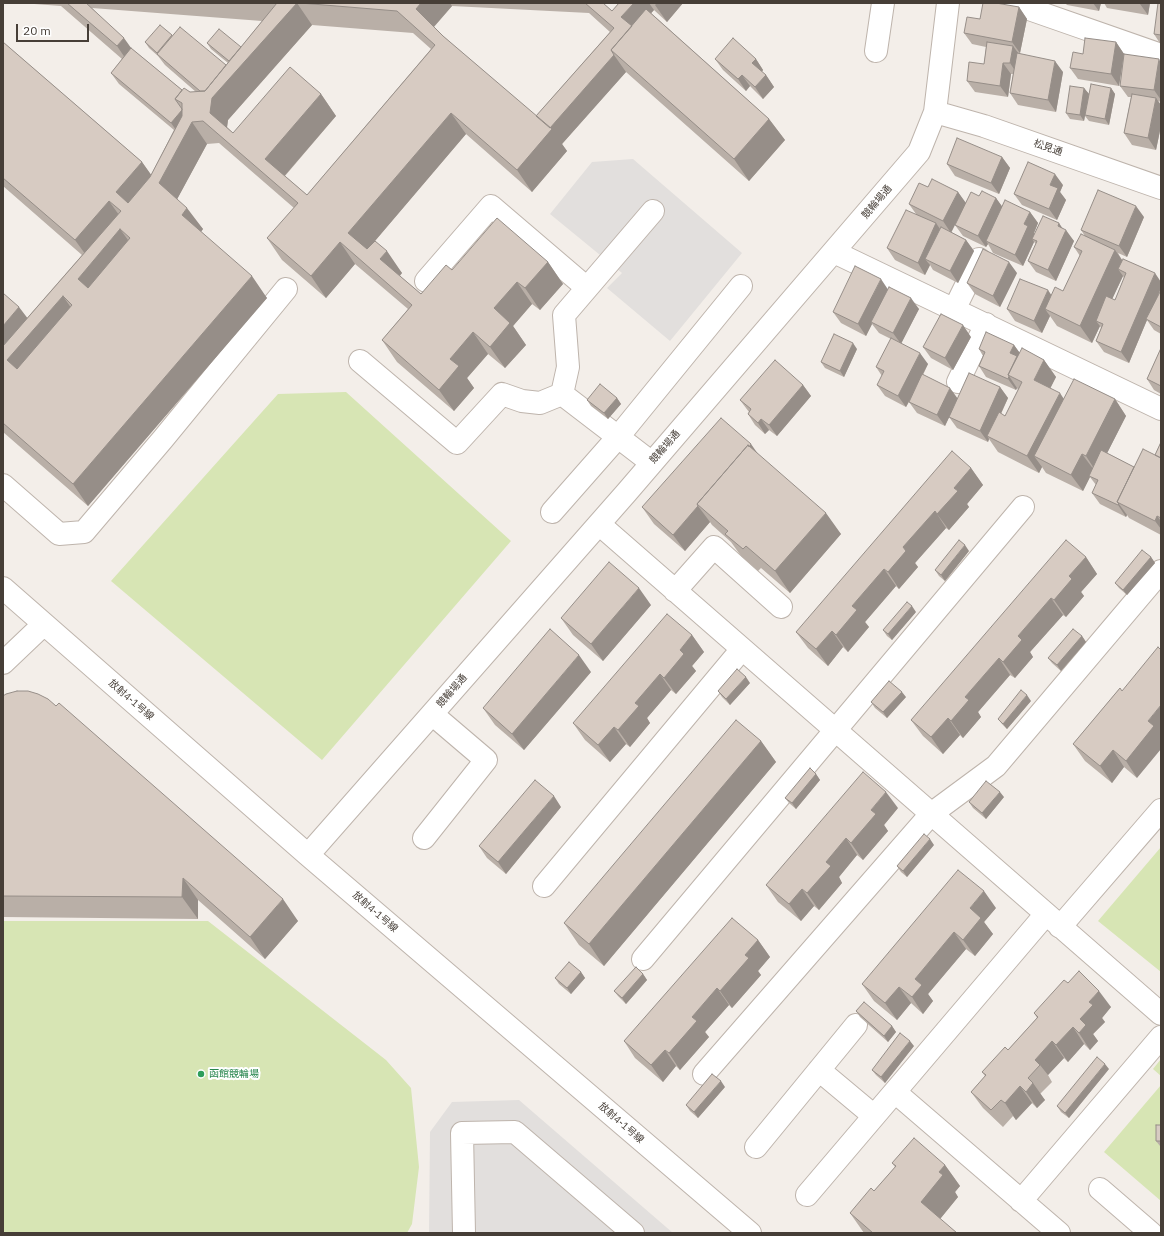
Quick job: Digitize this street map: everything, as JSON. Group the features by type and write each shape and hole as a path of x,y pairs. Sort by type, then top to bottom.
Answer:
{"street":[{"path":"876,51 883,3"},
{"name":"競輪場通","path":"308,855 599,524 919,152 935,112 948,3"},
{"path":"1012,3 1161,55"},
{"name":"松見通","path":"935,112 984,126 1161,188"},
{"path":"426,281 491,206 587,288"},
{"path":"562,394 568,367 564,315 653,211"},
{"path":"834,252 1161,409"},
{"path":"954,310 979,259"},
{"path":"552,512 618,437 742,286"},
{"path":"3,485 59,534 84,532 168,433 286,289"},
{"path":"958,382 986,324"},
{"path":"360,361 457,443 502,394 522,401 540,403 562,394"},
{"path":"562,394 652,463"},
{"path":"643,959 1023,507"},
{"path":"599,524 1161,1014"},
{"path":"675,591 714,546 781,607"},
{"path":"704,1074 931,814 996,766 1161,571"},
{"name":"放射4-1号線","path":"3,588 308,855 750,1233"},
{"path":"3,663 44,624"},
{"path":"544,886 742,649"},
{"path":"424,838 486,760 432,714"},
{"path":"808,1195 895,1092 1053,921 1161,810"},
{"path":"756,1147 856,1025"},
{"path":"1022,1201 1161,1037"},
{"path":"819,1070 874,1116"},
{"path":"895,1092 1059,1233"},
{"path":"464,1233 462,1133 515,1132 633,1233"},
{"path":"1100,1189 1151,1233"}],"green space":[{"path":"346,392 511,541 322,760 111,581 278,394"},
{"path":"1161,847 1161,972 1098,921"},
{"name":"函館競輪場","path":"3,921 208,921 386,1060 411,1088 419,1167 412,1224 407,1233 3,1233"},
{"path":"1161,1059 1161,1076 1153,1069"},
{"path":"1161,1085 1161,1201 1104,1152"}],"shaded area":[{"path":"633,159 742,253 670,341 607,288 622,273 550,214 592,162"},
{"path":"519,1100 673,1233 429,1233 430,1132 452,1102"}],"building":[{"path":"67,3 86,3 124,38 117,46"},
{"path":"277,3 297,3 212,98 210,113 233,133 290,67 321,94 265,159 307,195 435,45 397,11 300,3 421,3 416,9 443,36 552,129 517,170 451,113 348,233 367,249 375,241 387,251 380,259 421,294 446,265 452,270 497,218 548,262 525,288 517,282 494,308 510,323 490,347 473,332 450,359 459,366 439,390 382,340 412,305 340,242 311,276 267,238 298,203 203,121 192,122 159,183 187,208 182,215 252,276 73,484 3,423 3,346 121,211 109,201 75,240 3,178 3,42 142,162 116,192 128,203 150,177 182,116 182,103 175,99 184,88 190,92 205,91","holes":["120,229 130,238 88,288 78,279","63,296 72,305 17,369 7,360"]},
{"path":"585,3 603,3 612,11 619,3 634,3 621,17 632,26 611,50 614,55 550,128 536,116 614,28"},
{"path":"983,3 996,3 1019,7 1012,42 964,33 967,17 980,19"},
{"path":"1158,3 1161,3 1161,35 1154,34"},
{"path":"646,9 769,119 734,159 611,50"},
{"path":"160,25 172,35 157,53 145,42"},
{"path":"180,27 226,65 205,91 200,91 157,54"},
{"path":"219,29 241,47 229,61 207,43"},
{"path":"733,38 756,59 752,63 766,75 755,87 742,75 738,79 715,59"},
{"path":"1085,38 1116,42 1111,74 1070,68 1073,52 1083,54"},
{"path":"987,42 1013,46 1010,63 1003,63 1000,86 967,81 969,62 984,64"},
{"path":"131,48 182,90 175,99 182,110 171,123 111,73"},
{"path":"1017,53 1055,61 1048,100 1010,93"},
{"path":"1124,54 1159,59 1154,90 1120,86"},
{"path":"1091,84 1111,88 1105,119 1085,115"},
{"path":"1070,86 1084,88 1080,115 1066,113"},
{"path":"1132,94 1156,98 1148,138 1124,133"},
{"path":"957,138 1002,157 991,183 947,164"},
{"path":"1028,162 1055,174 1050,185 1058,188 1049,209 1014,194"},
{"path":"932,179 958,192 943,221 909,204 919,183 928,187"},
{"path":"1098,190 1136,206 1119,246 1081,230"},
{"path":"982,191 996,198 978,236 955,225 971,192 979,196"},
{"path":"1005,200 1030,212 1024,224 1028,226 1015,255 986,241"},
{"path":"906,210 936,223 918,263 887,248"},
{"path":"1043,216 1059,223 1058,226 1066,230 1048,270 1028,261 1037,241 1032,239"},
{"path":"941,227 966,240 950,271 925,259"},
{"path":"1081,234 1115,250 1080,326 1045,309 1055,287 1063,291 1082,251 1074,247"},
{"path":"983,249 1009,262 993,296 967,283"},
{"path":"1123,259 1155,273 1121,352 1096,341 1103,324 1096,321 1106,296 1115,300 1126,273 1118,269"},
{"path":"855,266 881,279 858,324 833,312"},
{"path":"1020,279 1048,290 1034,321 1007,309"},
{"path":"889,287 911,298 893,333 871,322"},
{"path":"1161,290 1161,327 1146,319"},
{"path":"3,293 19,307 3,326"},
{"path":"941,314 963,325 945,358 923,347"},
{"path":"986,332 1014,345 1010,353 1017,356 1008,375 1008,379 979,366 985,352 979,349"},
{"path":"834,334 853,343 840,371 821,362"},
{"path":"891,338 920,353 898,396 877,385 884,371 876,367"},
{"path":"1022,348 1044,360 1034,380 1060,393 1027,456 987,436 999,412 1005,416 1022,382 1008,375"},
{"path":"1161,348 1161,386 1147,379"},
{"path":"775,360 803,385 769,425 761,419 758,423 748,414 751,409 740,400"},
{"path":"969,373 1000,387 980,431 949,417"},
{"path":"922,374 950,388 937,415 909,402"},
{"path":"1074,379 1115,399 1086,456 1082,454 1071,475 1034,456"},
{"path":"600,384 617,398 604,413 587,400"},
{"path":"721,418 751,444 749,447 748,445 697,504 698,506 673,535 642,507"},
{"path":"1161,442 1161,458 1155,455"},
{"path":"748,445 826,513 775,571 746,546 743,549 725,534 728,531 697,504"},
{"path":"1143,449 1161,458 1161,518 1157,516 1155,521 1117,502"},
{"path":"1101,450 1134,467 1117,502 1119,504 1118,505 1092,493 1098,480 1089,476"},
{"path":"952,451 971,468 954,488 958,491 937,514 935,511 903,547 906,551 888,572 884,569 852,606 857,610 836,635 832,631 816,649 796,632"},
{"path":"959,540 965,545 941,575 935,570"},
{"path":"1066,540 1086,557 1069,576 1072,579 1054,600 1051,598 1018,636 1022,640 1003,662 999,658 965,697 969,700 951,721 948,718 931,737 911,720"},
{"path":"1142,550 1151,557 1123,590 1115,583"},
{"path":"609,562 639,588 591,644 561,618"},
{"path":"907,602 912,606 888,634 883,630"},
{"path":"667,614 692,635 680,650 684,654 664,678 660,674 635,703 639,706 618,730 614,727 598,745 573,723"},
{"path":"550,629 579,655 512,734 483,708"},
{"path":"1073,629 1082,636 1057,665 1048,658"},
{"path":"1158,647 1160,649 1161,648 1161,705 1148,721 1154,726 1126,761 1113,750 1100,766 1073,744 1120,688 1122,691"},
{"path":"737,669 746,677 726,699 718,691"},
{"path":"889,681 902,692 883,712 871,702"},
{"path":"1021,690 1027,695 1003,724 998,719"},
{"path":"17,691 28,691 38,694 48,699 56,706 59,703 283,899 250,937 183,878 182,897 3,896 3,696"},
{"path":"736,720 761,741 589,944 564,923"},
{"path":"810,768 816,774 792,803 785,798"},
{"path":"863,772 886,792 871,810 876,814 851,843 846,838 826,862 831,866 807,893 802,889 789,904 766,885"},
{"path":"535,780 554,796 498,862 479,846"},
{"path":"986,781 1000,792 982,813 969,802"},
{"path":"924,834 930,839 903,871 897,866"},
{"path":"958,870 984,891 970,908 981,918 963,940 954,932 915,979 922,985 912,997 899,987 885,1003 862,984"},
{"path":"732,918 758,940 745,955 749,958 720,991 717,988 692,1017 697,1021 669,1053 665,1050 651,1065 624,1041"},
{"path":"569,962 581,972 567,988 555,978"},
{"path":"636,967 643,974 622,998 614,991"},
{"path":"1079,971 1099,991 1089,1002 1093,1005 1080,1019 1086,1025 1079,1033 1073,1027 1056,1045 1052,1041 1035,1060 1040,1065 1028,1078 1033,1083 1026,1092 1020,1086 1005,1103 1001,1100 991,1110 971,1092 986,1075 982,1072 1005,1047 1008,1050 1038,1017 1034,1013 1064,980 1068,983"},
{"path":"864,1002 892,1026 884,1036 856,1011"},
{"path":"900,1033 910,1041 881,1077 872,1070"},
{"path":"1097,1057 1105,1064 1065,1113 1057,1106"},
{"path":"712,1074 721,1081 694,1112 686,1105"},
{"path":"1156,1125 1161,1125 1161,1141 1156,1141"},
{"path":"914,1138 945,1165 939,1172 943,1175 921,1202 957,1233 873,1233 850,1213 871,1188 874,1191 896,1166 892,1163"}],"place":[{"name":"函館競輪場","path":"201,1074"}]}
